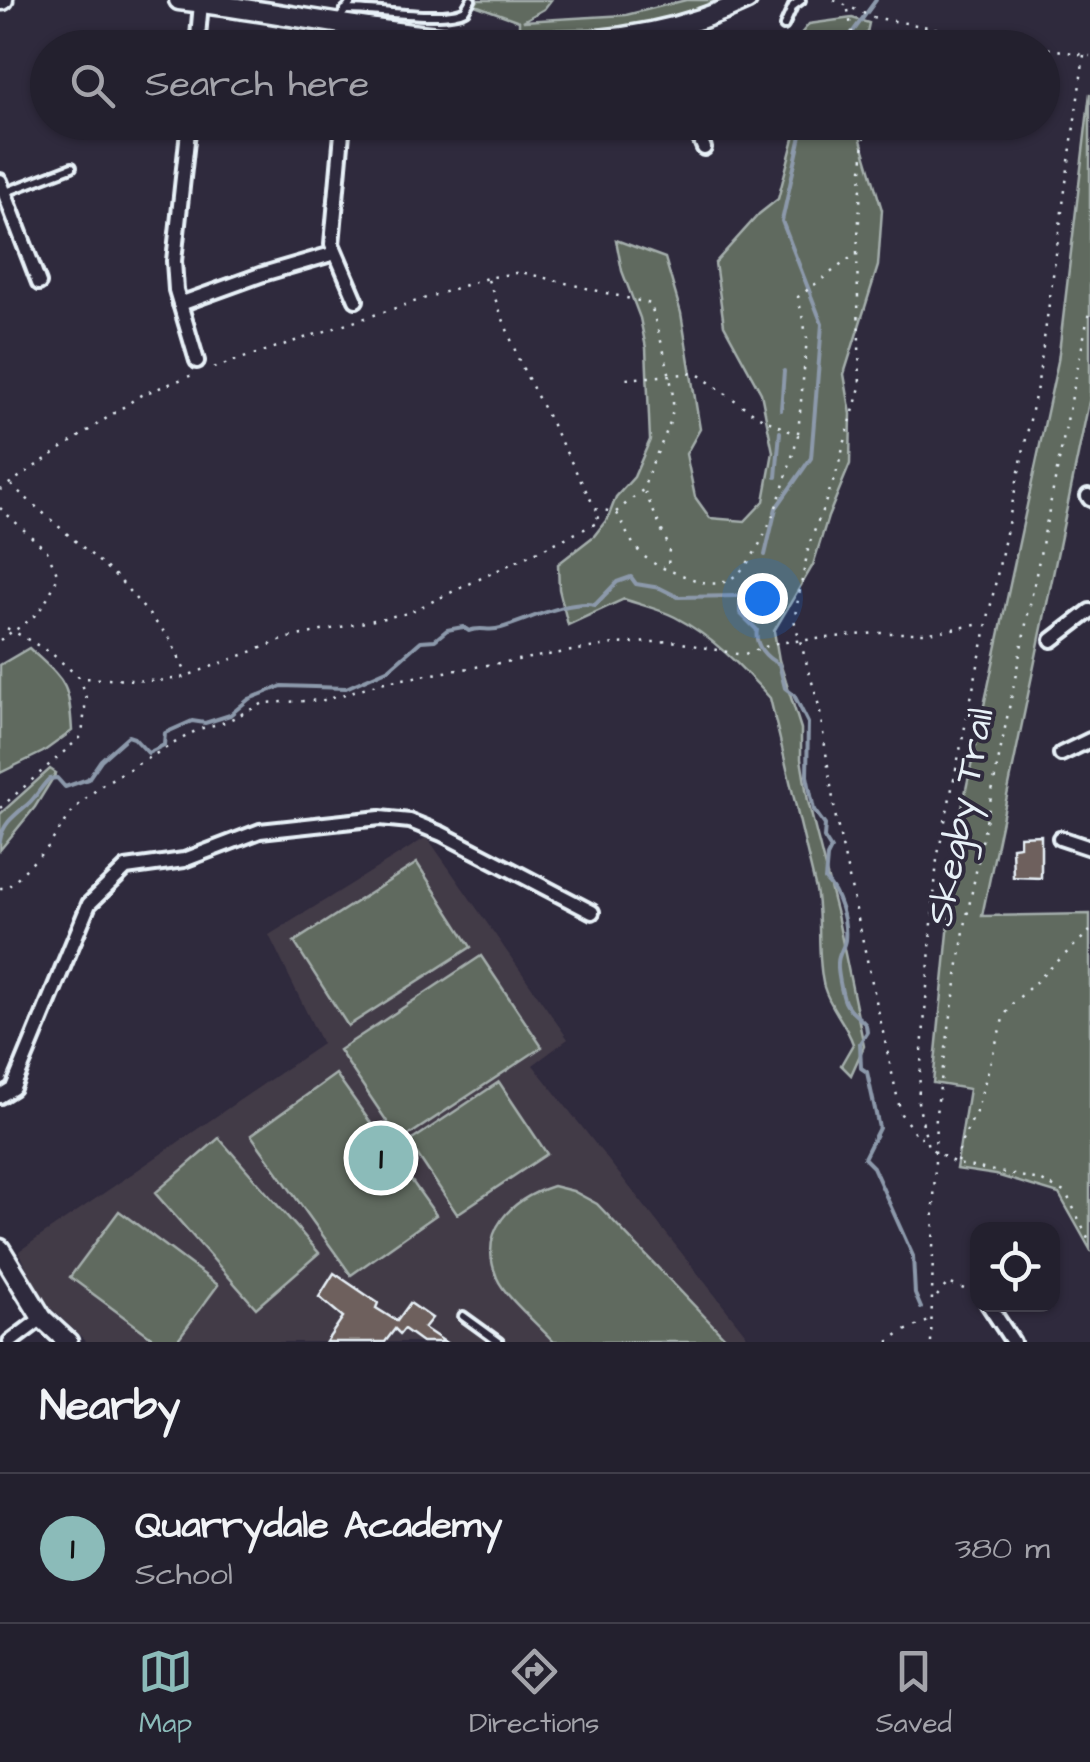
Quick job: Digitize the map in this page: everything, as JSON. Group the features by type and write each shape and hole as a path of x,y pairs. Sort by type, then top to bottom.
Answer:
{"main road":[{"path":"179,0 398,30"},
{"path":"681,30 747,0"},
{"path":"0,1250 42,1318 68,1342"}],"street":[{"path":"199,30 201,2"},
{"path":"345,20 347,30"},
{"path":"187,140 174,261 180,304 197,360"},
{"path":"341,140 332,244 356,300"},
{"path":"701,140 704,148"},
{"path":"2,187 39,282"},
{"path":"180,304 336,253"},
{"path":"1052,640 1090,611"},
{"path":"1061,754 1088,745"},
{"path":"0,1096 13,1088 89,904 126,868 184,860 260,831 362,820 410,821 592,912"},
{"path":"1064,845 1090,848"},
{"path":"993,1312 1013,1342"},
{"path":"10,1342 42,1318"}],"lane":[{"path":"345,20 352,0"},
{"path":"345,20 374,9 446,16 465,10 471,0"},
{"path":"784,26 793,6 801,0"},
{"path":"2,187 72,167"},
{"path":"462,1316 497,1341"}],"path":[{"path":"834,0 872,17 945,30"},
{"path":"848,8 852,30"},
{"path":"1060,51 1090,56"},
{"path":"1084,55 1038,382 937,858 918,1102 928,1147 957,1164 1040,1180 1066,1194 1090,1242"},
{"path":"864,140 857,253 860,386 836,474 809,544 794,620 819,706 836,819 901,1114 918,1137 924,1138"},
{"path":"616,512 642,558 703,582 720,584 738,576 752,560 786,482 798,434 806,338 798,296 857,253"},
{"path":"0,490 140,395 361,318 488,278 521,272 651,304 673,410 644,489 669,547 668,570"},
{"path":"80,678 158,681 187,676 288,638 408,613 599,522 527,378 488,278"},
{"name":"Skegby Trail","path":"931,1342 933,1148 964,931 1090,307"},
{"path":"625,379 696,373 759,417 798,434"},
{"path":"10,484 118,578 170,639 187,676"},
{"path":"595,509 616,512 644,489"},
{"path":"0,508 47,551 58,574 48,601 32,621 0,640"},
{"path":"0,888 7,888 47,848 76,808 103,784 199,729 225,722 264,703 326,700 380,683 614,644 672,642 742,655 776,642 876,633 929,633 985,624"},
{"path":"0,625 51,653 80,678 86,698 82,736 0,808"},
{"path":"957,1164 1003,1020 1011,1006 1090,931"},
{"path":"934,1298 948,1284 970,1291"},
{"path":"888,1342 900,1332 932,1319"}],"shaded area":[{"path":"427,837 568,1039 533,1065 752,1342 87,1342 41,1299 19,1251 322,1044 269,935"}],"green space":[{"path":"478,0 551,0 523,21 626,15 686,0 723,0 627,28 519,30 519,21 475,5"},
{"path":"852,18 869,23 868,30 804,30 809,24"},
{"path":"1090,93 1090,397 982,916 1090,914 1090,1249 1059,1194 996,1175 956,1169 969,1089 933,1083 959,822 1058,361"},
{"path":"794,140 861,140 882,210 878,266 844,374 851,414 850,464 813,565 774,631 801,729 808,801 864,1046 851,1075 841,1065 853,1044 824,987 816,890 770,698 714,643 675,617 624,599 568,625 559,589 558,564 594,536 608,518 616,497 634,477 650,440 646,348 616,240 665,258 681,313 700,429 686,454 695,497 710,518 745,521 764,501 773,452 761,393 724,325 715,263 759,214 778,199"},
{"path":"29,648 63,683 72,731 43,752 0,773 0,665"},
{"path":"50,769 56,773 35,807 0,850 0,814"},
{"path":"417,863 471,947 348,1026 294,942"},
{"path":"481,956 542,1047 400,1141 339,1050"},
{"path":"336,1074 436,1215 351,1275 251,1135"},
{"path":"499,1082 547,1154 457,1214 409,1142"},
{"path":"219,1138 319,1253 256,1308 155,1193"},
{"path":"553,1186 597,1204 729,1342 554,1342 501,1286 492,1261 495,1231 502,1219 524,1199"},
{"path":"119,1211 218,1285 176,1342 158,1342 70,1277"}],"building":[{"path":"1041,835 1041,878 1013,877 1012,847 1020,846 1020,836"},
{"path":"334,1273 397,1321 410,1303 432,1318 424,1328 445,1342 422,1342 404,1329 400,1334 395,1329 385,1342 326,1342 343,1317 319,1297"}],"waterway":[{"path":"854,30 876,0"},
{"path":"765,555 776,508 811,458 822,324 782,221 800,140"},
{"path":"781,410 784,371"},
{"path":"776,477 780,432"},
{"path":"0,841 6,825 49,779 57,778 65,787 88,779 101,760 128,736 148,753 164,745 165,733 192,721 205,723 230,715 249,699 282,686 346,688 389,669 421,641 435,640 447,630 497,629 561,608 595,605 617,582 631,577 636,584 660,588 678,597 737,596"},
{"path":"740,601 740,613 757,630 762,650 779,664 785,688 794,695 808,723 807,776 814,810 825,825 824,838 831,849 825,880 838,900 845,924 845,940 838,960 840,982 847,1006 866,1025 867,1032 860,1043 861,1068 867,1072 879,1128 864,1158 873,1167 913,1256 915,1294 921,1308"}],"place":[{"name":"Quarrydale Academy","path":"381,1158"}]}
